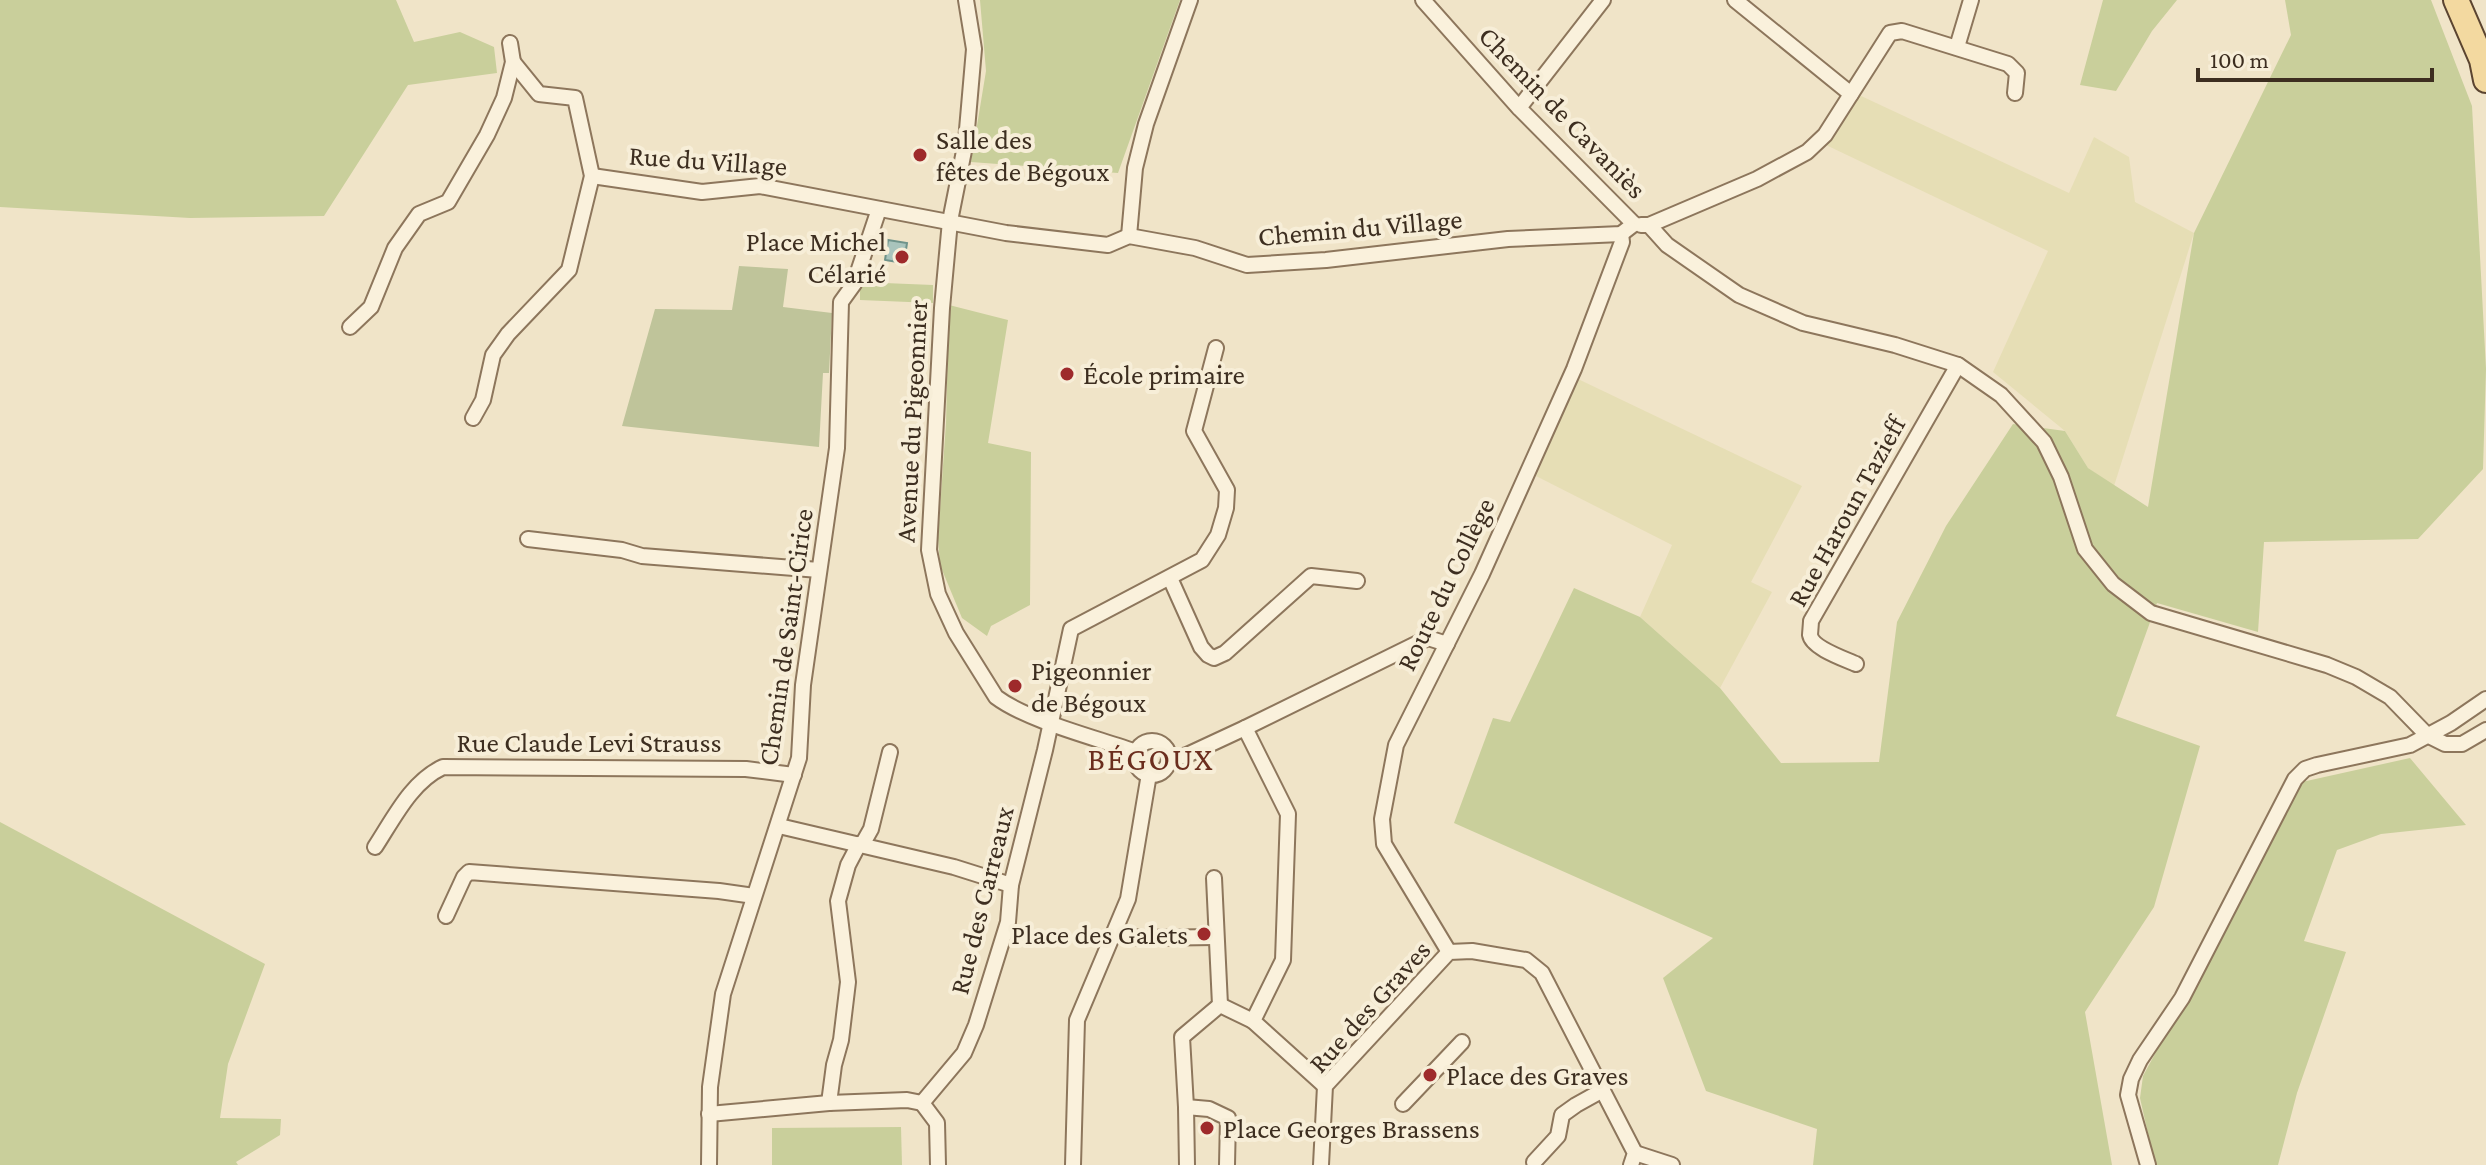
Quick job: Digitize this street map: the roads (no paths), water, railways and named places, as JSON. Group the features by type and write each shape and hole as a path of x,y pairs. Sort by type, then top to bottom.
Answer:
{"main road":[{"path":"2456,0 2482,60 2486,80"}],"street":[{"name":"Avenue du Pigeonnier","path":"966,0 974,49 966,141 950,221 942,308 929,550 938,594 956,633 996,697 1050,722 1136,752"},
{"path":"1129,236 1138,153 1190,0"},
{"name":"Chemin de Cavaniès","path":"1423,0 1519,108 1634,224"},
{"path":"1519,108 1603,0"},
{"path":"1735,0 1851,94"},
{"path":"1957,47 1971,0"},
{"path":"1621,234 1634,224 1649,225 1757,179 1807,152 1825,135 1890,33 1902,31 2008,64 2017,73 2015,93"},
{"path":"350,327 371,307 395,248 419,214 448,202 487,135 504,98 513,62 510,43"},
{"path":"513,62 539,94 575,98 592,176"},
{"name":"Rue du Village","path":"473,418 483,400 493,355 508,334 569,270 592,176 702,192 760,186 950,221"},
{"name":"Chemin de Saint-Cirice","path":"709,1165 713,1052 723,994 799,758 803,685 837,448 841,302 854,284 879,209"},
{"name":"Chemin du Village","path":"950,221 1006,233 1108,245 1129,236 1195,248 1247,265 1326,260 1508,239 1621,234"},
{"name":"Chemin de Cavaniès","path":"1649,225 1667,245 1739,295 1803,323 1895,345 1958,365 2001,395 2044,442 2061,477 2085,549 2113,584 2151,613 2327,665 2356,677 2390,697 2427,735"},
{"name":"Route du Collège","path":"1449,952 1384,844 1382,819 1396,745 1482,574 1574,369 1622,242 1621,234"},
{"path":"1216,348 1194,431 1227,490 1223,522 1202,560 1170,578 1201,647 1214,658 1225,653 1311,576 1357,581"},
{"name":"Rue Haroun Tazieff","path":"1856,664 1813,641 1811,621 1958,365"},
{"path":"528,539 622,550 642,556 819,570"},
{"name":"Rue des Carreaux","path":"922,1103 964,1053 976,1025 1008,922 1011,885 1071,629 1170,578"},
{"path":"1169,760 1245,728 1428,638 1447,644"},
{"path":"2148,1165 2128,1095 2131,1079 2140,1060 2182,998 2295,779 2305,769 2317,765 2410,745 2451,723 2486,699"},
{"path":"1245,728 1288,814 1283,960 1253,1021"},
{"path":"2427,735 2454,746 2486,730"},
{"path":"1156,741 1168,752 1169,760 1158,773 1149,774 1137,766 1136,752 1140,745 1156,741"},
{"path":"829,1103 848,982 838,901 848,865 871,829 890,752"},
{"name":"Rue Claude Levi Strauss","path":"375,847 409,795 428,774 443,767 746,769 794,775"},
{"path":"1073,1165 1077,1020 1128,899 1149,774"},
{"path":"779,826 954,867 1011,885"},
{"path":"446,916 469,872 754,896"},
{"path":"1214,878 1220,1005"},
{"path":"1115,933 1140,938 1215,937"},
{"name":"Rue des Graves","path":"1321,1165 1325,1086 1449,952 1472,951 1526,960 1542,973 1603,1090 1633,1159"},
{"path":"1220,1005 1253,1021 1325,1086"},
{"path":"1187,1165 1182,1037 1220,1005"},
{"path":"1403,1104 1462,1042"},
{"path":"1534,1162 1558,1136 1562,1115 1603,1090"},
{"path":"709,1114 829,1103 907,1100 922,1103 937,1123 938,1165"},
{"path":"1186,1107 1209,1109 1228,1118 1227,1165"},
{"path":"1633,1159 1672,1165"}],"water":[{"path":"888,240 907,243 904,263 885,260"}],"place":[{"name":"Salle des fêtes de Bégoux","path":"920,155"},
{"name":"Place Michel Célarié","path":"902,257"},
{"name":"École primaire","path":"1067,374"},
{"name":"Pigeonnier de Bégoux","path":"1015,686"},
{"name":"Place des Galets","path":"1204,934"},
{"name":"Place des Graves","path":"1430,1075"},
{"name":"Place Georges Brassens","path":"1207,1128"}],"district":[{"name":"BÉGOUX","path":"1151,759"}]}
